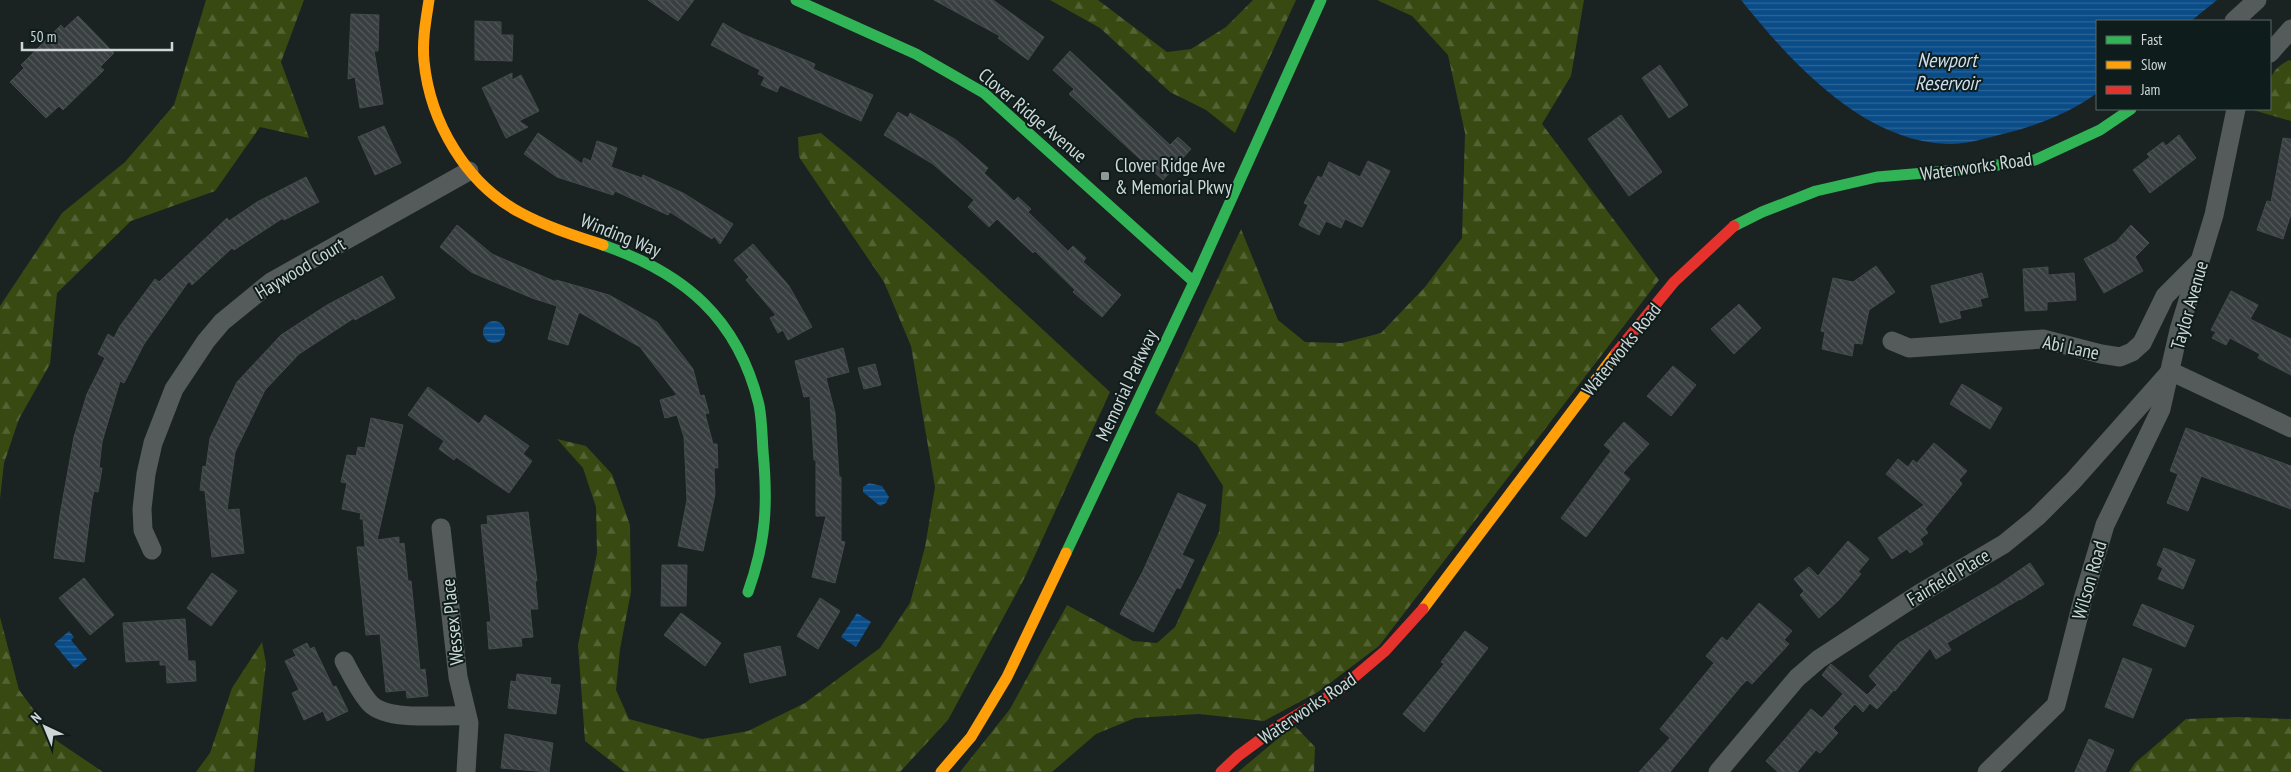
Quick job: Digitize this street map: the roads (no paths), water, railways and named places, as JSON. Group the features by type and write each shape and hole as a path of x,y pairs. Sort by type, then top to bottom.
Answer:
{"street":[{"name":"Winding Way","path":"429,0 423,28 425,68 432,101 446,134 469,171 485,188 520,213 569,234 637,257 672,276 697,296 718,320 745,367 759,408 766,510 762,549 748,592"},
{"name":"Clover Ridge Avenue","path":"796,0 909,50 957,75 984,93 1194,282"},
{"name":"Memorial Parkway","path":"941,772 971,737 1007,677 1194,282 1321,0"},
{"path":"2235,20 2257,0"},
{"path":"2271,52 2290,31"},
{"name":"Waterworks Road","path":"1221,772 1238,756 1280,725 1339,690 1385,651 1424,608 1486,522 1623,343 1674,282 1733,226 1816,190 1876,177 1960,170 2035,160 2100,130 2130,110"},
{"name":"Taylor Avenue","path":"2236,110 2219,196 2179,330 2170,372 2291,428"},
{"name":"Haywood Court","path":"152,550 142,530 142,509 146,474 153,442 174,389 206,341 222,322 271,282 469,171"},
{"name":"Abi Lane","path":"1892,341 1909,348 2043,339 2120,357 2132,352 2142,342 2165,296 2202,258"},
{"name":"Fairfield Place","path":"1718,772 1797,678 1818,659 1919,594 2004,544 2037,517 2074,481 2170,372"},
{"name":"Wilson Road","path":"1987,772 2056,705 2083,599 2105,525 2161,410 2170,372"},
{"name":"Wessex Place","path":"441,528 458,677 467,716 468,747 466,772"},
{"path":"344,661 368,702 380,712 397,715 467,716"}],"water":[{"name":"Newport Reservoir","path":"1741,0 2217,0 2192,20 2096,20 2096,94 2076,107 2040,123 1983,139 1954,144 1916,139 1886,129 1858,113 1831,94 1806,72"},
{"path":"494,321 502,324 505,332 502,340 494,343 486,340 483,332 486,324"},
{"path":"869,483 882,486 889,497 886,503 880,506 863,492 863,487"},
{"path":"857,613 871,622 856,647 841,637"},
{"path":"69,631 74,637 71,640 87,659 75,669 54,644"}],"place":[{"name":"Clover Ridge Ave & Memorial Pkwy","path":"1105,176"}]}
